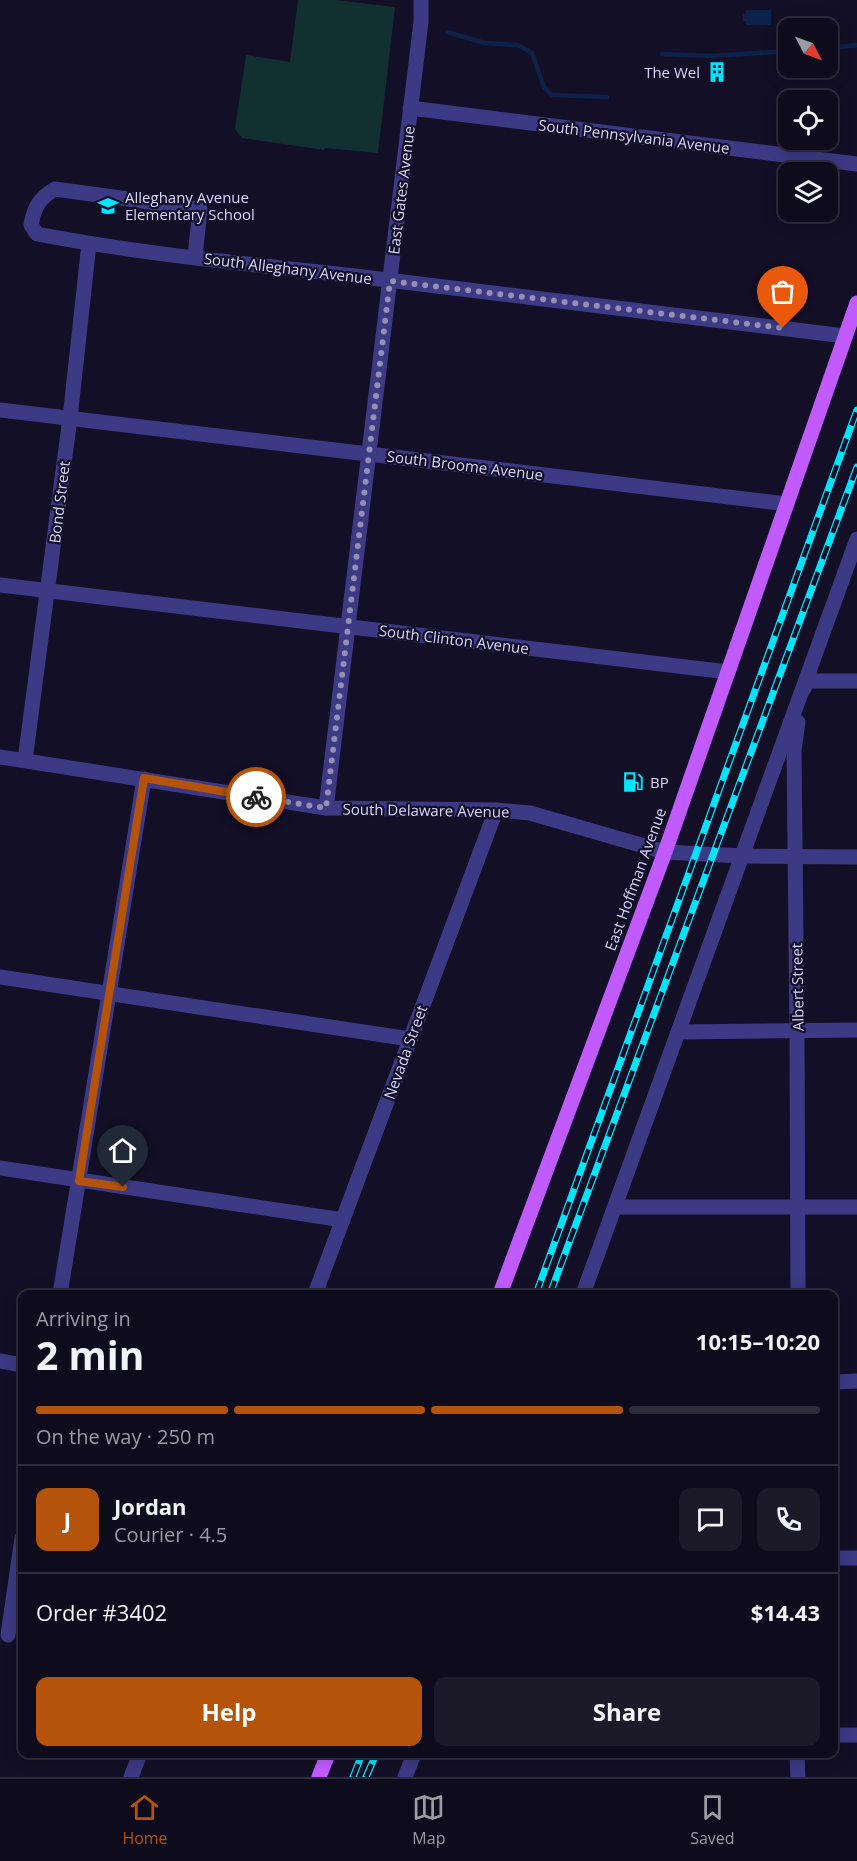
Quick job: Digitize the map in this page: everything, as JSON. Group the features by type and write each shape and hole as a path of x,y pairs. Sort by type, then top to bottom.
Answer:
{"main road":[{"name":"East Hoffman Avenue","path":"501,1290 665,852 857,303"},
{"path":"319,1777 326,1758"}],"street":[{"name":"East Gates Avenue","path":"326,808 421,22 421,0"},
{"name":"South Pennsylvania Avenue","path":"410,108 857,164"},
{"name":"South Alleghany Avenue","path":"195,257 200,209 55,189 43,196 37,203 32,217 31,225 37,234 89,244 390,281 845,336"},
{"name":"Bond Street","path":"25,760 70,418 89,244"},
{"name":"South Broome Avenue","path":"0,410 787,504"},
{"path":"584,1290 857,539"},
{"name":"South Clinton Avenue","path":"0,585 728,672"},
{"path":"806,681 857,681"},
{"name":"Albert Street","path":"798,1290 794,750 806,681"},
{"name":"South Delaware Avenue","path":"0,757 326,808 496,810 530,813 665,852 743,856 857,857"},
{"path":"61,1290 144,778"},
{"name":"Nevada Street","path":"317,1290 496,810"},
{"path":"0,977 410,1039"},
{"path":"678,1032 857,1030"},
{"path":"0,1168 343,1220"},
{"path":"615,1208 857,1207"},
{"path":"0,1361 18,1364"},
{"path":"838,1382 857,1382"},
{"path":"838,1558 857,1558"},
{"path":"10,1635 18,1571"},
{"path":"838,1735 857,1735"},
{"path":"131,1777 138,1758"},
{"path":"405,1777 412,1758"},
{"path":"797,1758 798,1777"}],"green space":[{"path":"298,0 335,0 395,7 378,153 325,148 324,150 242,138 235,129 246,55 290,62"}],"water":[{"path":"746,10 771,10 771,25 746,25 746,21 743,21 743,14 746,14"}],"waterway":[{"path":"447,32 485,43 518,45 532,53 544,87 552,95 607,97"},
{"path":"838,47 857,45"},
{"path":"662,54 711,56 778,52"}],"railway":[{"path":"537,1290 857,410"},
{"path":"551,1290 857,467"},
{"path":"353,1777 360,1758"},
{"path":"366,1777 374,1758"}],"way so far":[{"path":"256,797 326,808 390,281 783,328"}],"place":[{"name":"The Wel","path":"717,72"},
{"name":"Alleghany Avenue Elementary School","path":"108,206"},
{"name":"BP","path":"633,782"}],"route":[{"path":"123,1187 79,1181 144,778 256,797"}]}
